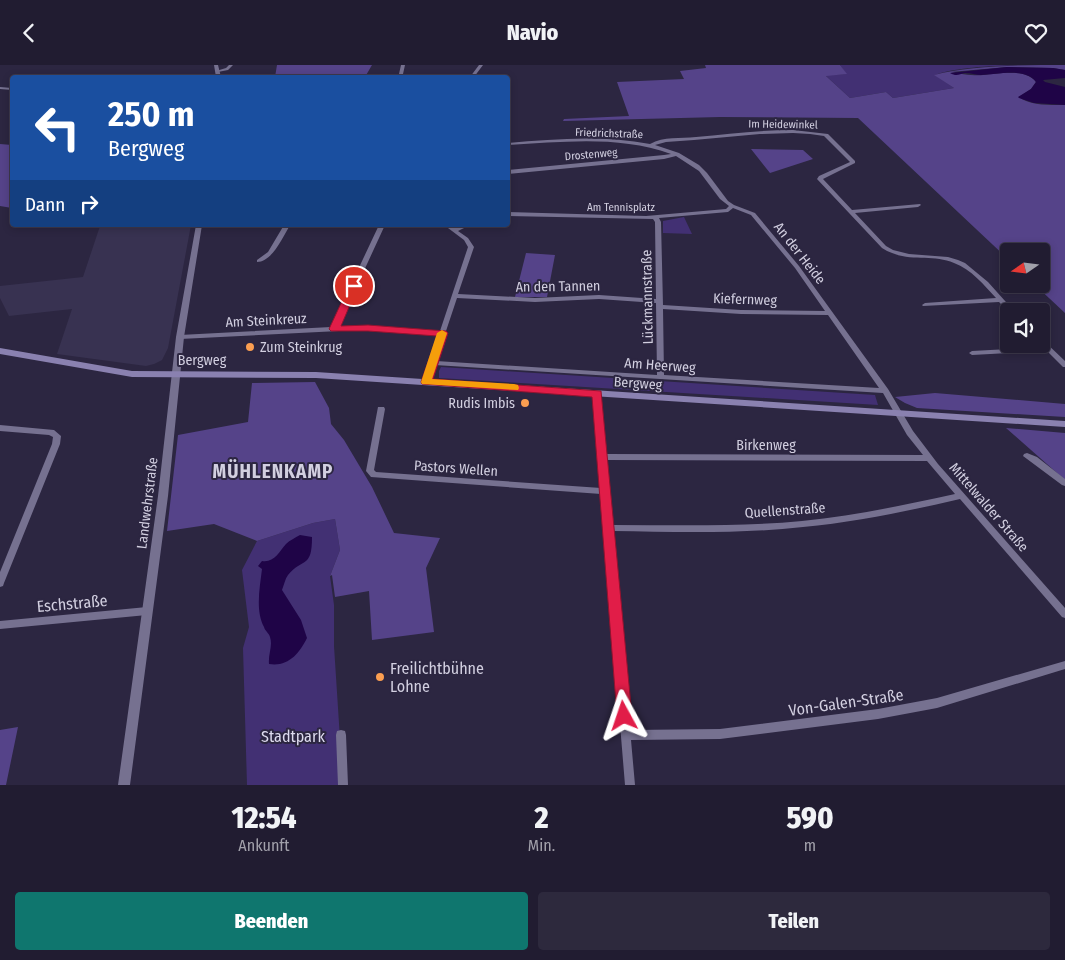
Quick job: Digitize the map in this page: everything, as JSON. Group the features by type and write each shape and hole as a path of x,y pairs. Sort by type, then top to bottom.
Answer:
{"main road":[{"name":"Bergweg","path":"0,351 119,372 284,374 1065,425"}],"street":[{"path":"217,68 227,69 231,65"},
{"name":"Im Heidewinkel","path":"738,134 800,133 831,137 853,161 820,179 888,251 957,262 967,267 1003,303"},
{"name":"Friedrichstraße","path":"510,144 594,141 652,145 671,141 738,134"},
{"name":"An der Heide","path":"652,145 676,154 698,167 726,203 748,210 753,214 797,267 885,391 898,413"},
{"name":"Drostenweg","path":"510,171 676,154"},
{"path":"850,212 918,205"},
{"name":"Am Tennisplatz","path":"510,215 655,217 728,210 732,206"},
{"name":"Lückmannstraße","path":"655,217 658,222 661,378"},
{"name":"Landwehrstraße","path":"124,785 163,496 175,373 199,227"},
{"path":"259,261 270,253 286,227"},
{"path":"334,329 381,227"},
{"path":"426,382 471,247 466,239 450,227"},
{"path":"455,230 462,227"},
{"name":"An den Tannen","path":"455,296 535,300 599,297 661,304"},
{"path":"925,305 1000,300"},
{"name":"Kiefernweg","path":"661,304 741,312 828,313"},
{"name":"Am Steinkreuz","path":"180,337 368,328 443,333"},
{"path":"1050,350 1065,365"},
{"path":"972,353 1000,352"},
{"name":"Am Heerweg","path":"432,363 885,391"},
{"path":"597,393 630,785"},
{"name":"Pastors Wellen","path":"381,409 370,471 374,475 605,491"},
{"name":"Mittelwalder Straße","path":"898,413 929,459 1065,614"},
{"path":"0,427 51,432 57,436 56,444 0,583"},
{"path":"1027,456 1034,459 1065,483"},
{"name":"Birkenweg","path":"602,457 929,459"},
{"name":"Quellenstraße","path":"608,528 777,526 864,516 961,496"},
{"name":"Eschstraße","path":"0,625 147,611"},
{"name":"Von-Galen-Straße","path":"626,735 720,734 878,714 937,703 1065,665"},
{"path":"341,735 343,785"}],"shaded area":[{"path":"277,65 372,65 366,75 275,75"},
{"path":"705,65 840,65 847,74 826,76 850,98 886,92 893,98 954,88 934,75 964,69 998,66 1065,65 1065,70 1007,67 951,72 976,75 1018,73 1025,75 1036,82 1031,89 1019,97 1029,102 1065,105 1065,313 1044,293 1050,293 1050,243 1000,243 1000,252 858,118 720,117 563,121 564,119 629,116 617,82 684,79 680,71 706,68"},
{"path":"1007,67 1065,70 1065,78 1043,80 1065,87 1065,105 1034,103 1019,98 1031,89 1036,82 1031,77 1018,73 981,75 965,73 956,75 950,73"},
{"path":"0,144 10,145 10,208 0,206"},
{"path":"751,149 803,150 813,159 770,173"},
{"path":"100,227 191,227 168,348 162,360 154,364 146,366 57,354 72,309 9,316 0,298 0,286 83,277"},
{"path":"526,253 555,255 547,297 515,297"},
{"path":"315,382 329,408 331,424 344,440 372,487 394,533 440,538 426,568 434,632 372,640 369,591 335,597 332,575 330,576 340,550 335,519 313,523 257,541 214,524 167,531 178,435 248,422 252,383"},
{"path":"935,393 1065,404 1065,417 917,408 895,397"},
{"path":"1006,428 1065,433 1065,480"},
{"path":"300,535 312,537 310,554 306,561 288,575 282,590 301,620 307,638 292,658 282,663 269,664 271,640 261,620 259,598 262,569 258,566 262,561 273,559 288,543"},
{"path":"18,727 6,785 0,785 0,730"}],"green space":[{"path":"840,65 1021,65 990,66 946,72 935,75 954,88 893,98 886,92 850,98 825,75 846,74"},
{"path":"684,217 692,234 663,233 663,221"},
{"path":"441,367 875,395 878,405 439,378"},
{"name":"Stadtpark","path":"335,519 340,550 330,576 334,605 334,646 343,785 247,785 243,648 249,627 242,570 257,541 313,523"}],"slow traffic":[{"path":"442,333 426,382 514,388"}],"place":[{"name":"Zum Steinkrug","path":"250,347"},
{"name":"Rudis Imbis","path":"525,403"},
{"name":"Freilichtbühne Lohne","path":"380,677"}],"district":[{"name":"MÜHLENKAMP","path":"273,471"}],"route":[{"path":"354,286 335,323 334,329 368,328 443,333 426,382 597,393 624,716"}]}
